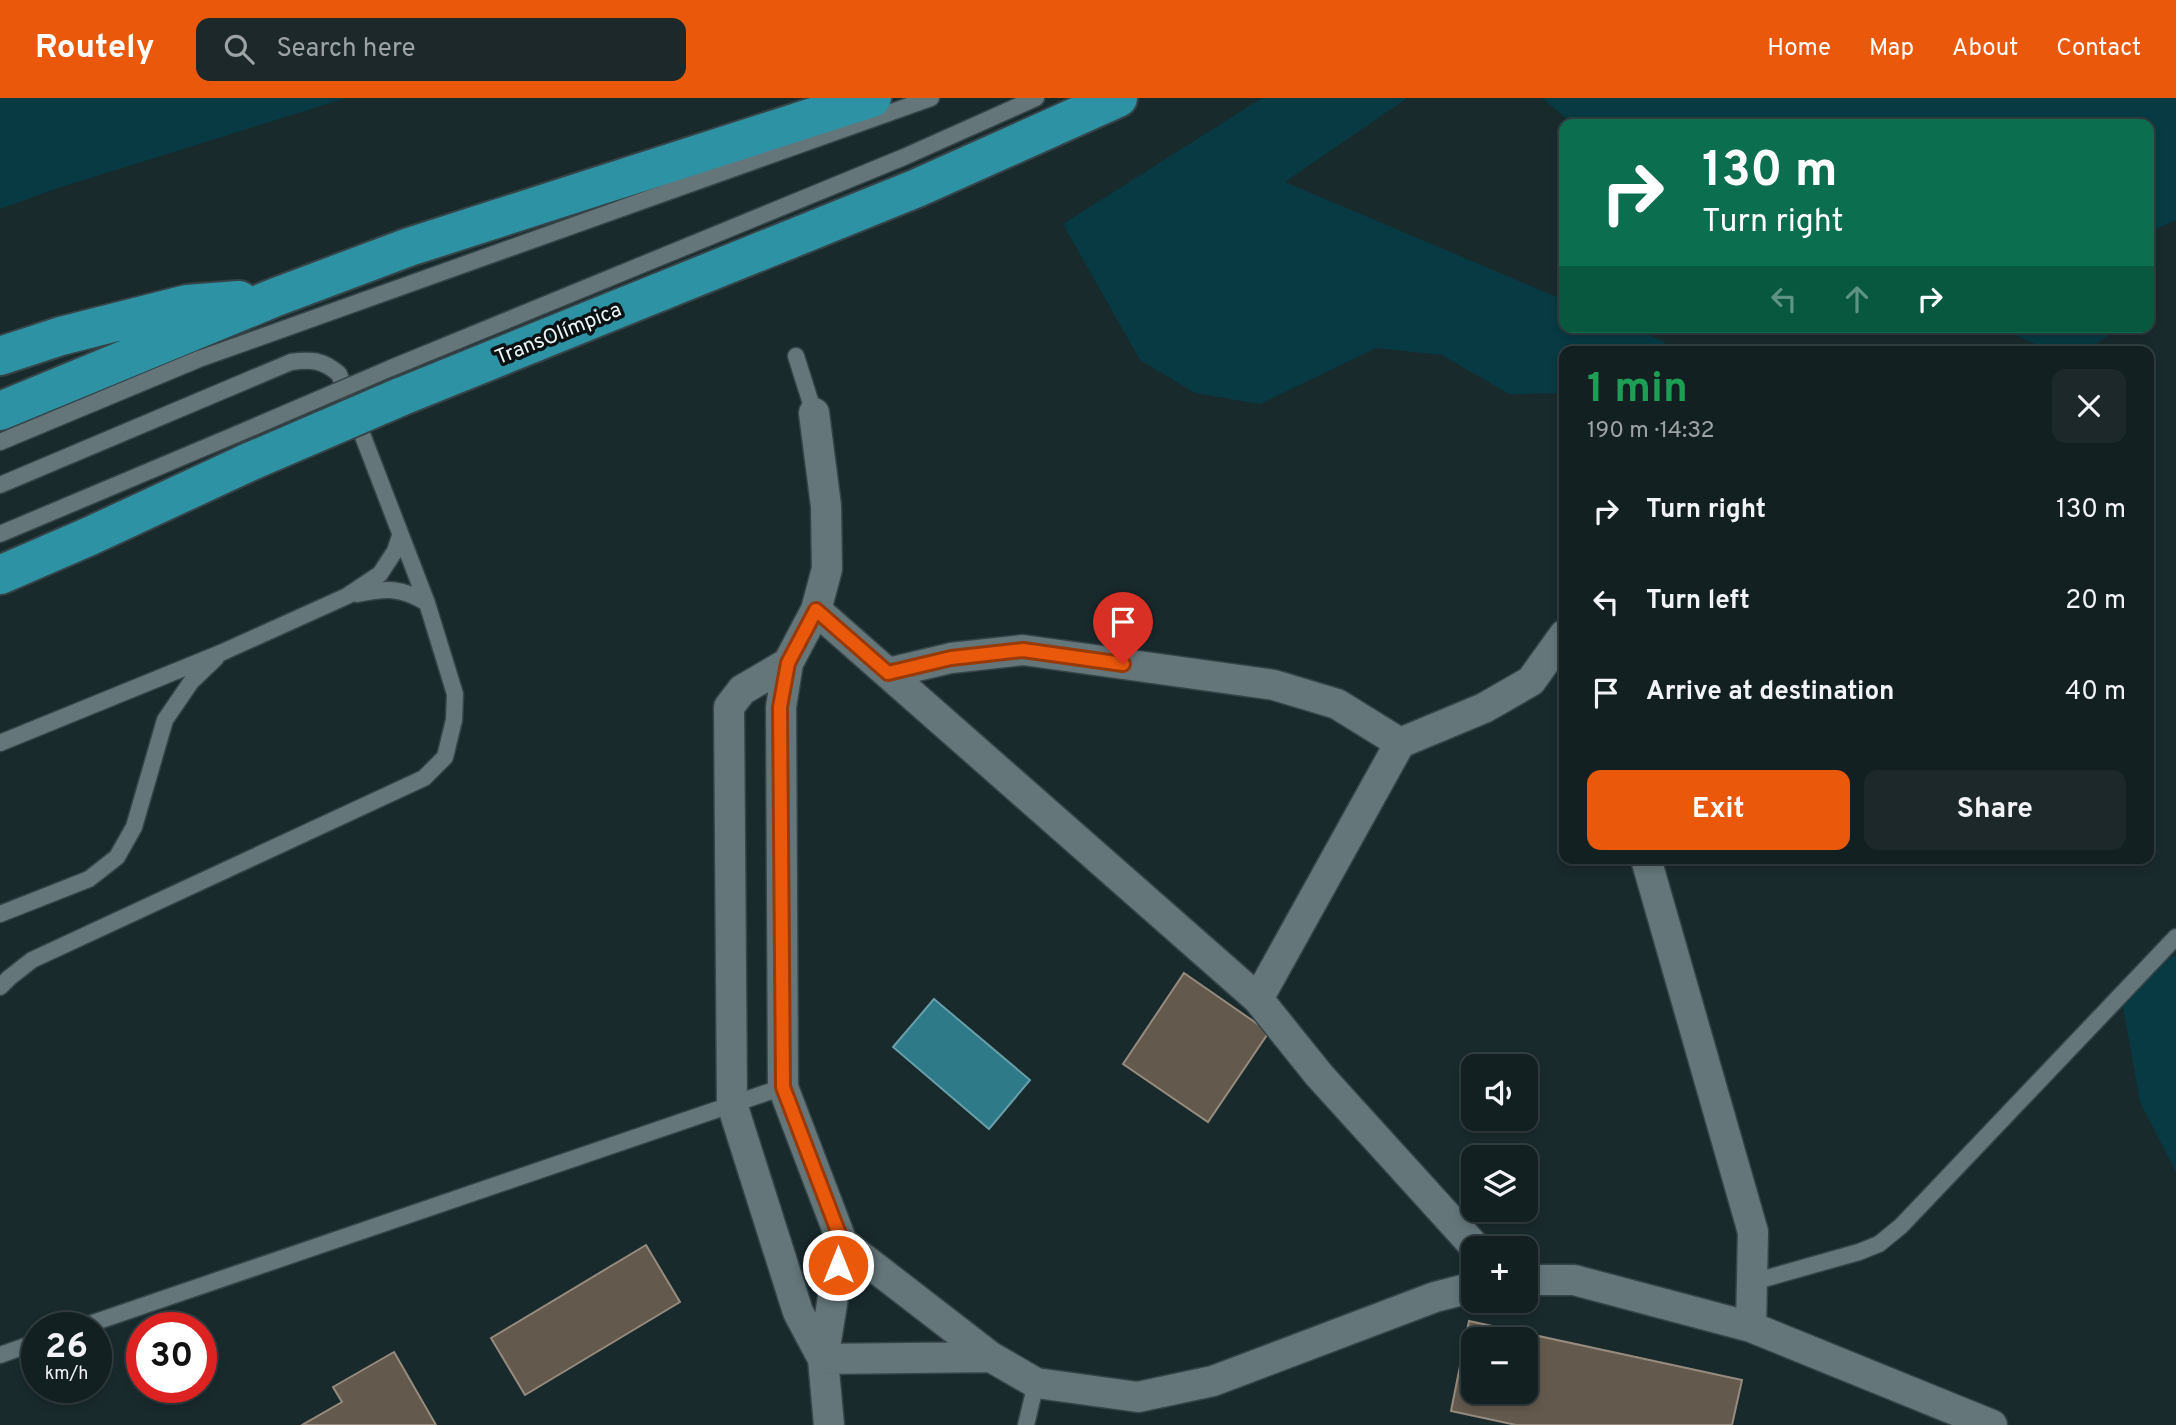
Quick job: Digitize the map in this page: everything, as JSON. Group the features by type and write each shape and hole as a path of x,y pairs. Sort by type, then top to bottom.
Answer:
{"highway":[{"path":"0,411 276,297 409,247 872,98"},
{"name":"TransOlímpica","path":"0,575 90,537 243,448 395,382 917,188 1118,98"},
{"path":"0,356 61,336 187,304 276,297"},
{"path":"0,589 90,537"}],"street":[{"path":"814,414 826,506 827,569 816,610 788,663 780,707 783,1087 842,1242 823,1359 828,1425"},
{"path":"816,610 1258,999 1319,1075 1465,1236"},
{"path":"1258,999 1400,743 1484,708 1531,681 1559,642"},
{"path":"888,673 951,658 1023,650 1274,685 1337,704 1400,743"},
{"path":"788,663 742,690 729,707 732,1104 799,1312 823,1359"},
{"path":"1647,864 1753,1232 1751,1327"},
{"path":"842,1242 991,1357 1036,1383 1138,1397 1213,1381 1435,1297 1461,1290"},
{"path":"1538,1280 1574,1280 1751,1327 1992,1425"},
{"path":"823,1359 991,1357"}],"lane":[{"path":"0,442 199,359 931,98"},
{"name":"TransOlímpica","path":"395,382 1036,98"},
{"path":"796,356 814,414"},
{"path":"0,485 291,362 312,359 329,365 339,374 427,603 455,694 454,720 445,757 424,778 32,960 0,987"},
{"name":"TransOlímpica","path":"0,534 243,448"},
{"path":"0,743 223,652 347,596 380,574 395,551 400,536"},
{"path":"347,596 384,588 412,593 427,603"},
{"path":"0,914 89,879 117,857 134,827 165,720 191,682 223,652"},
{"path":"1753,1282 1879,1244 1901,1226 2176,937"},
{"path":"112,1316 783,1087"},
{"path":"0,1355 21,1348"},
{"path":"1026,1425 1036,1383"}],"shaded area":[{"path":"0,98 346,98 58,188 0,209"},
{"path":"1262,98 1407,98 1285,182 1559,298 1559,333 1644,333 1665,342 1662,346 1559,346 1559,393 1509,394 1442,355 1376,348 1260,404 1195,393 1140,360 1063,224"},
{"path":"1542,98 2176,98 2176,220 2154,230 2154,119 1567,119"},
{"path":"2011,333 2113,333 2092,346 2039,346"},
{"path":"2176,955 2176,1172 2140,1102 2122,1001 2158,964"},
{"path":"934,999 1030,1080 989,1129 893,1047"}],"building":[{"path":"1184,973 1269,1032 1208,1122 1123,1064"},
{"path":"646,1245 680,1302 525,1395 491,1338"},
{"path":"1469,1321 1497,1327 1468,1327"},
{"path":"1538,1336 1742,1380 1732,1425 1516,1425 1451,1411 1461,1361 1461,1404 1538,1404"},
{"path":"394,1352 436,1425 302,1425 342,1402 333,1387"}],"route":[{"path":"838,1265 842,1242 783,1087 780,707 788,663 816,610 888,673 951,658 1023,650 1123,664"}]}
